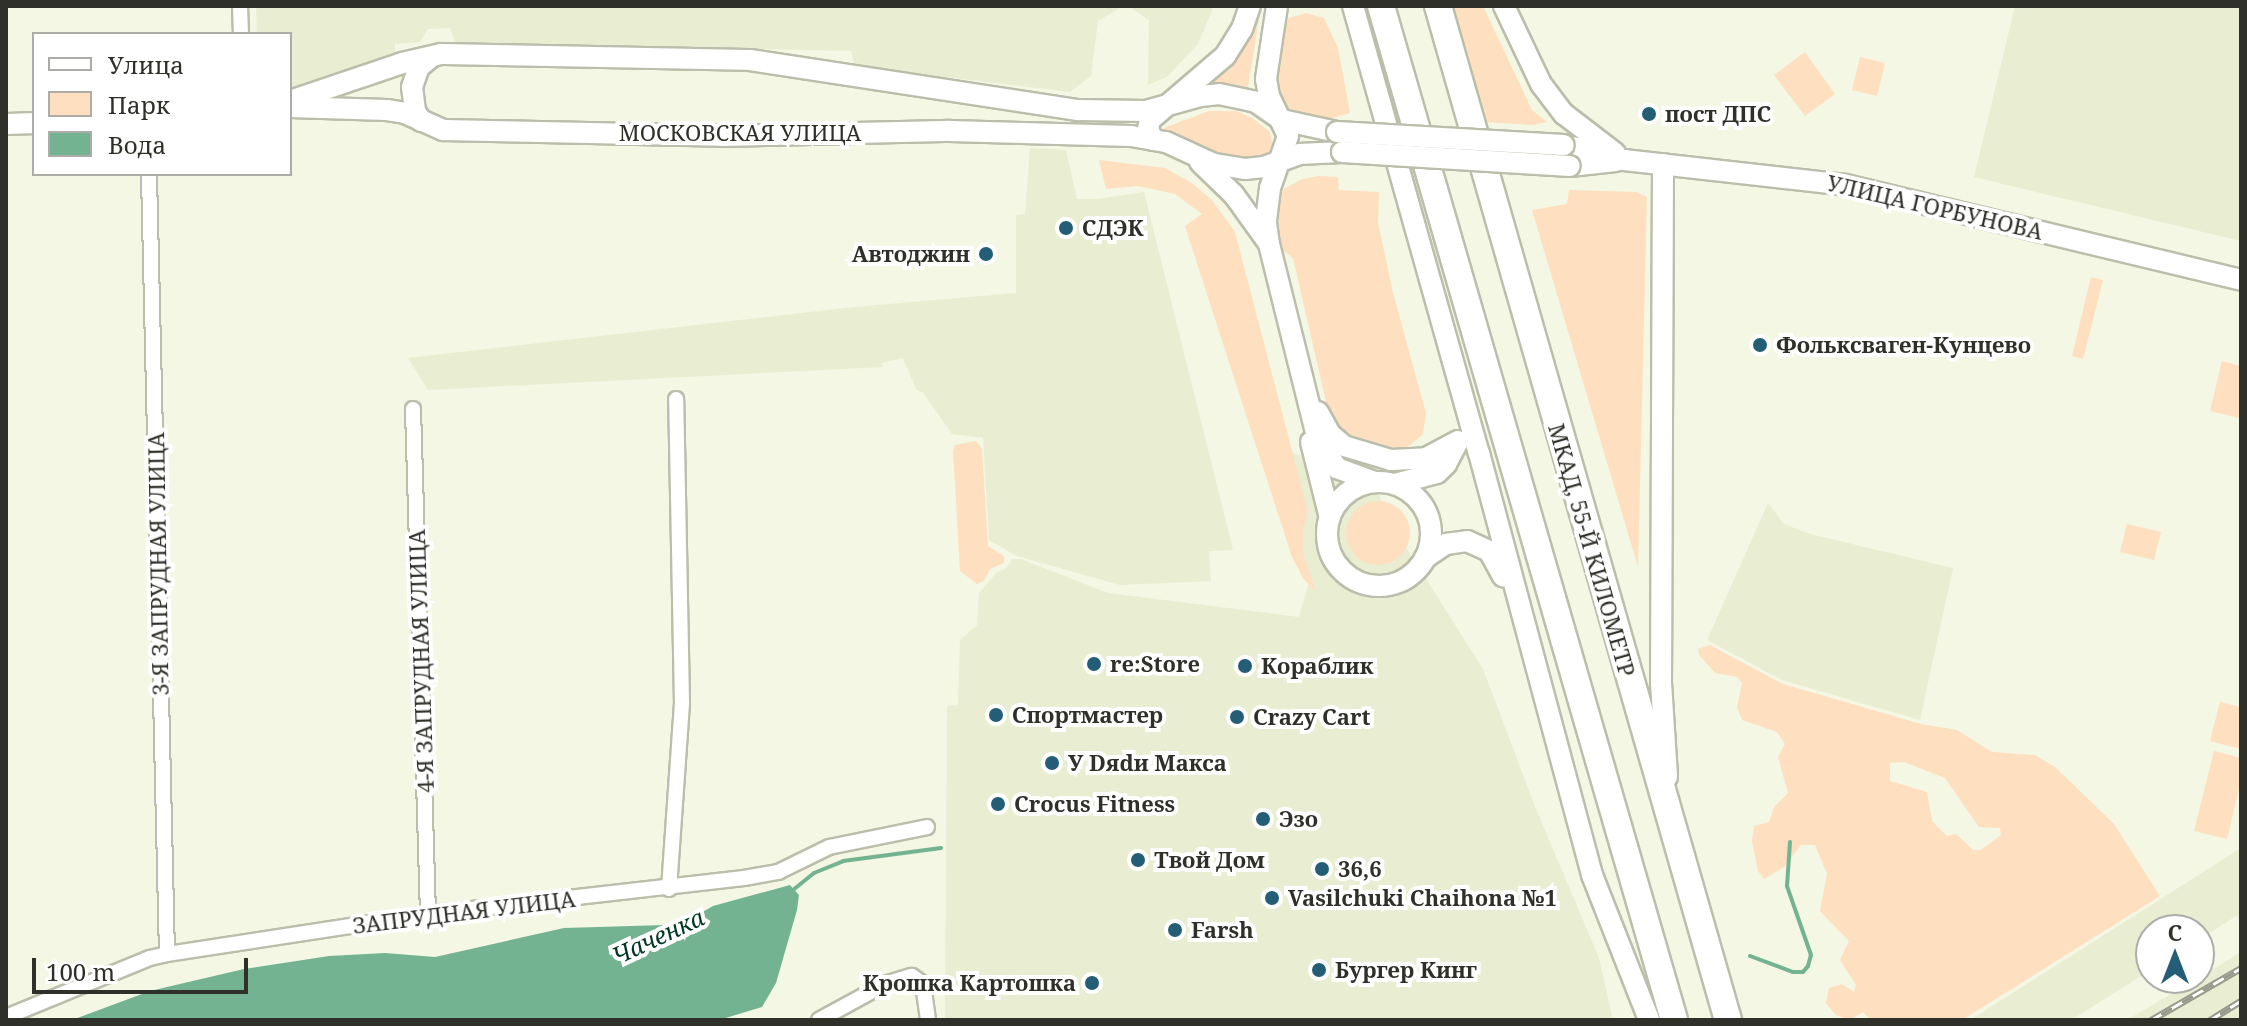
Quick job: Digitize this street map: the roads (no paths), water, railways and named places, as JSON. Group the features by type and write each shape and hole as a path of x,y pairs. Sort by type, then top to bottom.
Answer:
{"highway":[{"path":"1381,6 1674,1020"},
{"name":"МКАД, 55-Й КИЛОМЕТР","path":"1438,6 1728,1020"}],"street":[{"path":"240,6 241,32"},
{"path":"1153,140 1148,129 1150,120 1225,56 1242,29 1250,6"},
{"path":"1277,6 1266,79 1269,96 1288,136 1267,207 1269,244 1307,386 1318,440 1330,460 1349,474 1413,494 1425,510 1431,539 1425,558 1412,574 1394,583 1374,585 1355,579 1334,558 1328,538 1330,518 1308,428 1307,386"},
{"path":"1504,6 1541,84 1564,114 1624,160"},
{"path":"1352,10 1455,368 1592,875 1649,1020"},
{"path":"421,121 413,99 414,76 419,67 435,55"},
{"name":"МОСКОВСКАЯ УЛИЦА","path":"292,103 435,55 750,60 1078,110 1124,113 1201,96 1238,97 1256,102 1282,120"},
{"name":"МОСКОВСКАЯ УЛИЦА","path":"292,104 387,110 435,129 452,130 722,136 950,131 1087,134 1153,140 1214,164 1245,169 1280,161"},
{"name":"УЛИЦА ГОРБУНОВА","path":"1282,120 1339,142 1570,166 1624,160"},
{"path":"6,124 32,123"},
{"path":"1570,166 1582,160 1589,150 1588,137 1582,128"},
{"name":"УЛИЦА ГОРБУНОВА","path":"1280,161 1339,142 1564,145 1624,160 1846,185 2241,280"},
{"path":"1192,154 1234,195 1269,244"},
{"path":"1663,164 1661,683 1664,753 1678,852"},
{"name":"3-Я ЗАПРУДНАЯ УЛИЦА","path":"149,176 167,954"},
{"path":"1330,518 1347,494 1437,473 1455,452 1458,441 1455,368"},
{"path":"1307,386 1331,435 1357,452 1407,460 1442,452 1458,441"},
{"path":"669,889 682,703 676,399"},
{"name":"4-Я ЗАПРУДНАЯ УЛИЦА","path":"413,409 428,914"},
{"path":"1425,558 1454,542 1483,547 1495,559 1517,605"},
{"name":"ЗАПРУДНАЯ УЛИЦА","path":"6,1017 167,954 428,914 669,889 778,872 829,847 927,827"},
{"path":"819,1020 904,977 912,976 923,984 928,1020"}],"water":[{"path":"790,885 799,895 797,910 776,983 762,1007 719,1020 72,1020 150,991 244,969 329,956 385,953 435,957 564,928 665,925 692,918 713,906"}],"waterway":[{"path":"1750,956 1793,972 1803,972 1808,966 1811,955 1787,886 1790,842"},
{"name":"Чаченка","path":"793,890 814,873 843,861 941,848"}],"railway":[{"path":"2151,1020 2241,968"},
{"path":"2210,1020 2241,1001"}],"place":[{"name":"пост ДПС","path":"1649,114"},
{"name":"СДЭК","path":"1066,228"},
{"name":"Автоджин","path":"986,254"},
{"name":"Фольксваген-Кунцево","path":"1760,345"},
{"name":"re:Store","path":"1094,664"},
{"name":"Кораблик","path":"1245,666"},
{"name":"Спортмастер","path":"996,715"},
{"name":"Crazy Cart","path":"1237,717"},
{"name":"У Dяdи Макса","path":"1052,763"},
{"name":"Crocus Fitness","path":"998,804"},
{"name":"Эзо","path":"1263,819"},
{"name":"Твой Дом","path":"1138,860"},
{"name":"36,6","path":"1322,869"},
{"name":"Vasilchuki Chaihona №1","path":"1272,898"},
{"name":"Farsh","path":"1175,930"},
{"name":"Бургер Кинг","path":"1319,970"},
{"name":"Крошка Картошка","path":"1092,983"}]}
